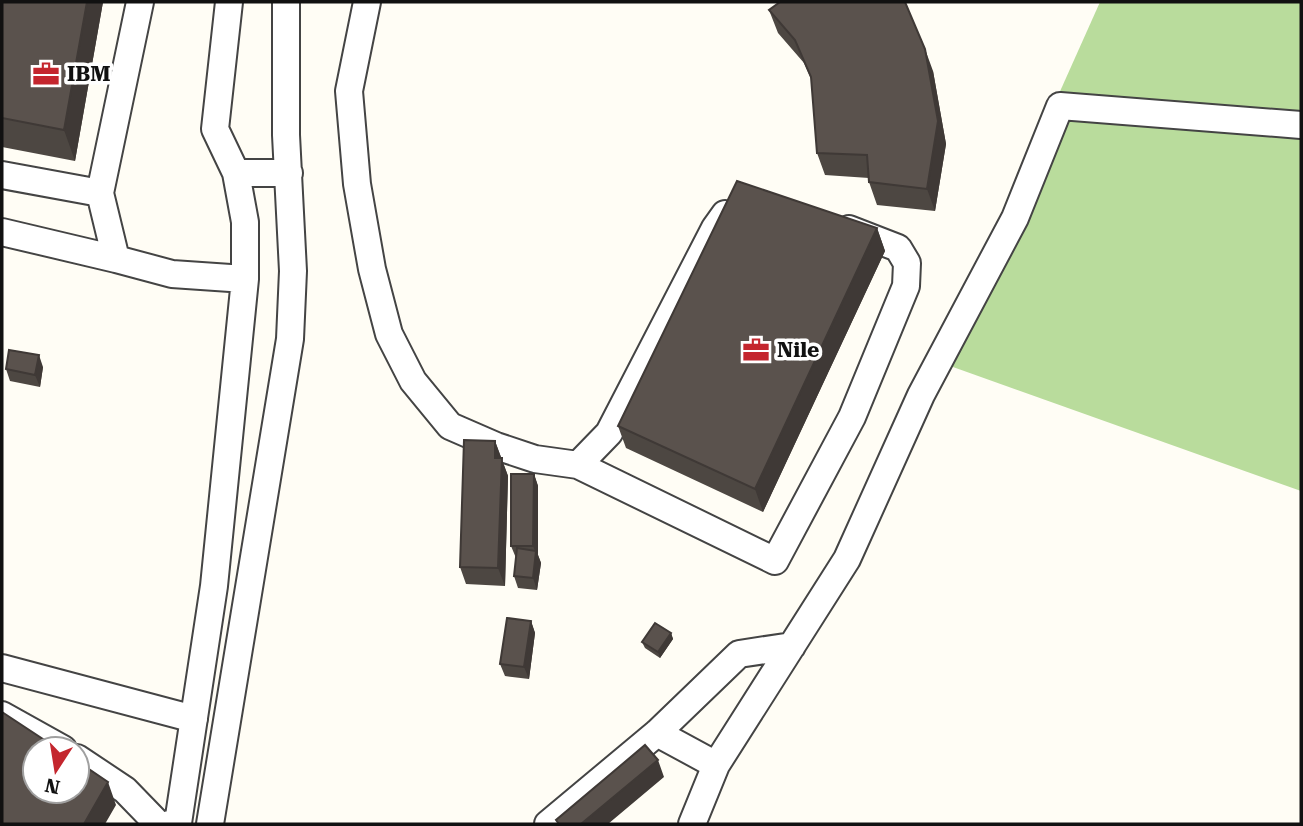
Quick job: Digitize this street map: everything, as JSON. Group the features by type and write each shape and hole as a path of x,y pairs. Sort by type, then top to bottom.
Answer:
{"street":[{"path":"116,259 100,194 140,2"},
{"path":"91,767 168,824 194,719 214,586 245,279 245,222 236,173 215,129 229,2"},
{"path":"211,824 290,339 293,271 286,135 286,2"},
{"path":"367,2 349,91 356,184 372,269 389,334 413,381 450,426 535,459 578,464 775,561 852,417 906,286 907,263 898,248 824,220"},
{"path":"692,824 716,765 847,559 921,395 1015,218 1060,106 1301,125"},
{"path":"236,173 289,173"},
{"path":"2,175 100,194"},
{"path":"578,464 609,433 715,228 736,201 747,196"},
{"path":"2,232 172,274 245,279"},
{"path":"548,824 657,733 739,654 792,646"},
{"path":"2,668 194,719"},
{"path":"2,715 38,735"},
{"path":"657,733 716,765"}],"green space":[{"path":"1100,2 1301,2 1301,491 939,362"}],"building":[{"name":"IBM","path":"2,2 87,2 64,130 2,118"},
{"path":"780,2 905,2 925,49 938,121 927,189 869,182 867,155 817,153 811,77 795,40 769,10"},
{"name":"Nile","path":"737,181 877,228 755,489 618,426"},
{"path":"9,350 39,355 35,375 6,369"},
{"path":"464,440 495,441 495,458 502,458 498,568 460,567"},
{"path":"511,474 534,474 533,546 511,546"},
{"path":"517,548 536,551 533,578 514,576"},
{"path":"507,618 531,621 524,667 500,664"},
{"path":"655,623 671,633 658,652 642,642"},
{"path":"2,712 37,735 21,735 21,805 91,805 91,770 108,782 84,824 2,824"},
{"path":"645,745 658,760 581,824 559,824 556,820"}],"place":[{"name":"IBM","path":"46,74"},
{"name":"Nile","path":"756,350"}]}
